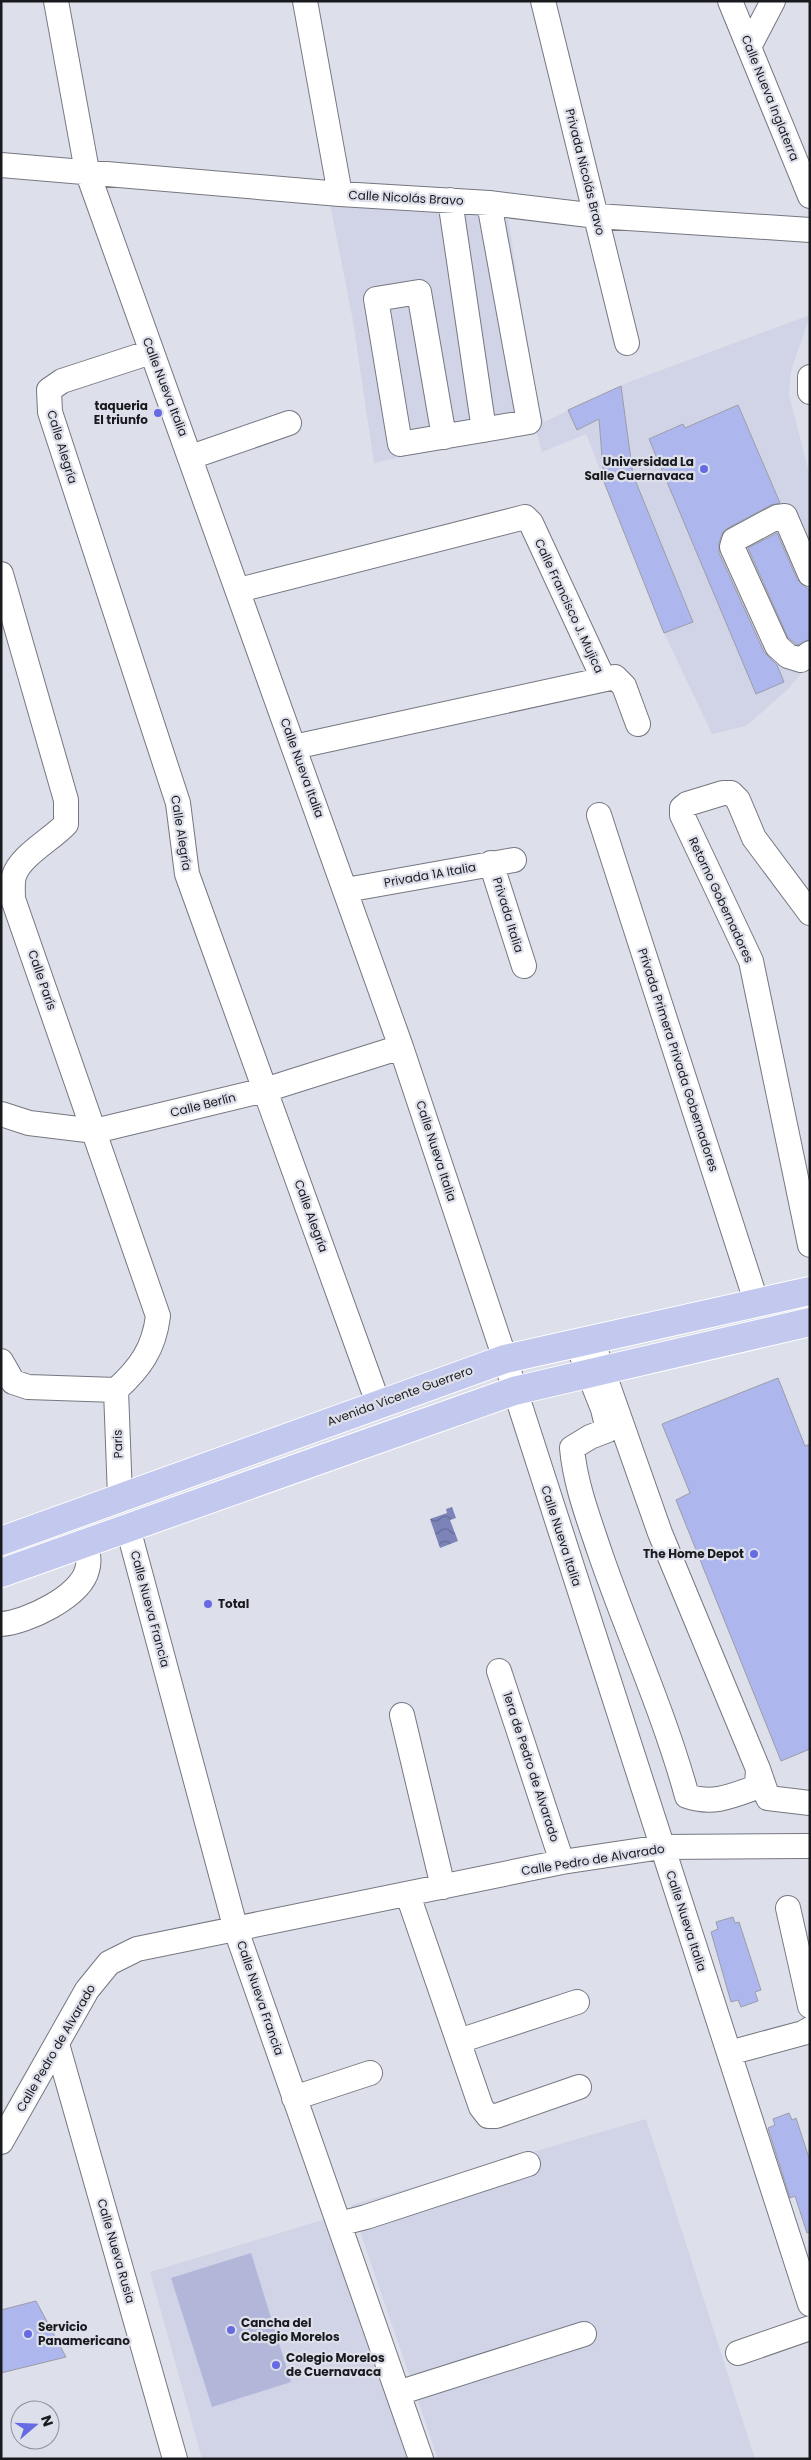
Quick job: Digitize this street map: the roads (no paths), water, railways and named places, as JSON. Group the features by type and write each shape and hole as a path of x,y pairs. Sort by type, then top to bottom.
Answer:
{"main road":[{"name":"Avenida Vicente Guerrero","path":"1,1541 378,1403 505,1359 810,1291"},
{"path":"1,1573 514,1391 810,1322"}],"street":[{"name":"Calle Nueva Italia","path":"56,1 88,171 151,352 191,457 402,1047 505,1359 662,1848 808,2289"},
{"path":"305,1 340,194"},
{"name":"Privada Nicolás Bravo","path":"543,1 627,343"},
{"name":"Calle Nueva Inglaterra","path":"730,1 810,196"},
{"path":"749,48 773,1"},
{"name":"Calle Nicolás Bravo","path":"1,165 340,194 489,203 597,216 810,230"},
{"path":"450,200 484,430"},
{"path":"444,437 418,292 376,299 400,444 444,437 529,422 489,203"},
{"name":"Calle Alegría","path":"151,352 62,381 49,390 50,412 178,804 187,874 378,1403"},
{"path":"810,377 810,392"},
{"path":"191,457 289,423"},
{"path":"810,574 785,516 734,540 732,547 777,646 788,656 801,660 810,653"},
{"name":"Calle Francisco J. Mujica","path":"239,590 525,517 531,523 603,678 294,748"},
{"name":"Calle París","path":"1,574 66,800 66,824 54,837 19,864 13,878 13,899 158,1316 156,1336 145,1357 132,1376 116,1390"},
{"path":"603,678 615,677 624,686 638,724"},
{"name":"Retorno Gobernadores","path":"810,913 754,838 738,800 731,793 723,793 687,804 682,808 682,815 751,961 810,1245"},
{"name":"Privada Primera Privada Gobernadores","path":"599,815 757,1304"},
{"name":"Privada 1A Italia","path":"346,890 503,862"},
{"name":"Privada Italia","path":"503,862 524,966"},
{"name":"Calle Berlín","path":"1,1114 29,1123 95,1131 265,1090 402,1047"},
{"path":"585,1342 666,1549 758,1769 768,1798"},
{"path":"1,1361 13,1382 28,1387 116,1390"},
{"path":"597,1373 608,1430 590,1436 572,1448 573,1464 586,1513 621,1614 676,1755 687,1796 700,1800 720,1800 757,1787 758,1769"},
{"name":"Paris","path":"116,1390 120,1497"},
{"name":"Calle Nueva Francia","path":"128,1528 236,1930 421,2459"},
{"path":"1,1624 42,1612 76,1590 87,1572 89,1558 85,1544"},
{"name":"1era de Pedro de Alvarado","path":"499,1671 562,1862"},
{"path":"402,1715 443,1887"},
{"path":"740,1793 810,1803"},
{"name":"Calle Pedro de Alvarado","path":"1,2142 87,1990 109,1964 137,1949 562,1862 662,1848 810,1846"},
{"path":"408,1895 481,2107 488,2116 496,2116 579,2087"},
{"path":"788,1908 810,2006"},
{"path":"459,2041 577,2002"},
{"path":"729,2052 803,2033 810,2029"},
{"name":"Calle Nueva Rusia","path":"57,2044 174,2459"},
{"path":"294,2098 370,2073"},
{"path":"339,2224 528,2164"},
{"path":"738,2353 810,2328"},
{"path":"398,2393 584,2334"}],"water":[{"path":"452,1507 456,1518 450,1520 458,1541 440,1548 430,1519 447,1513 446,1509"}],"place":[{"name":"taqueria El triunfo","path":"158,413"},
{"name":"Universidad La Salle Cuernavaca","path":"704,469"},
{"name":"The Home Depot","path":"754,1554"},
{"name":"Total","path":"208,1604"},
{"name":"Cancha del Colegio Morelos","path":"231,2330"},
{"name":"Servicio Panamericano","path":"28,2334"},
{"name":"Colegio Morelos de Cuernavaca","path":"276,2365"}]}
